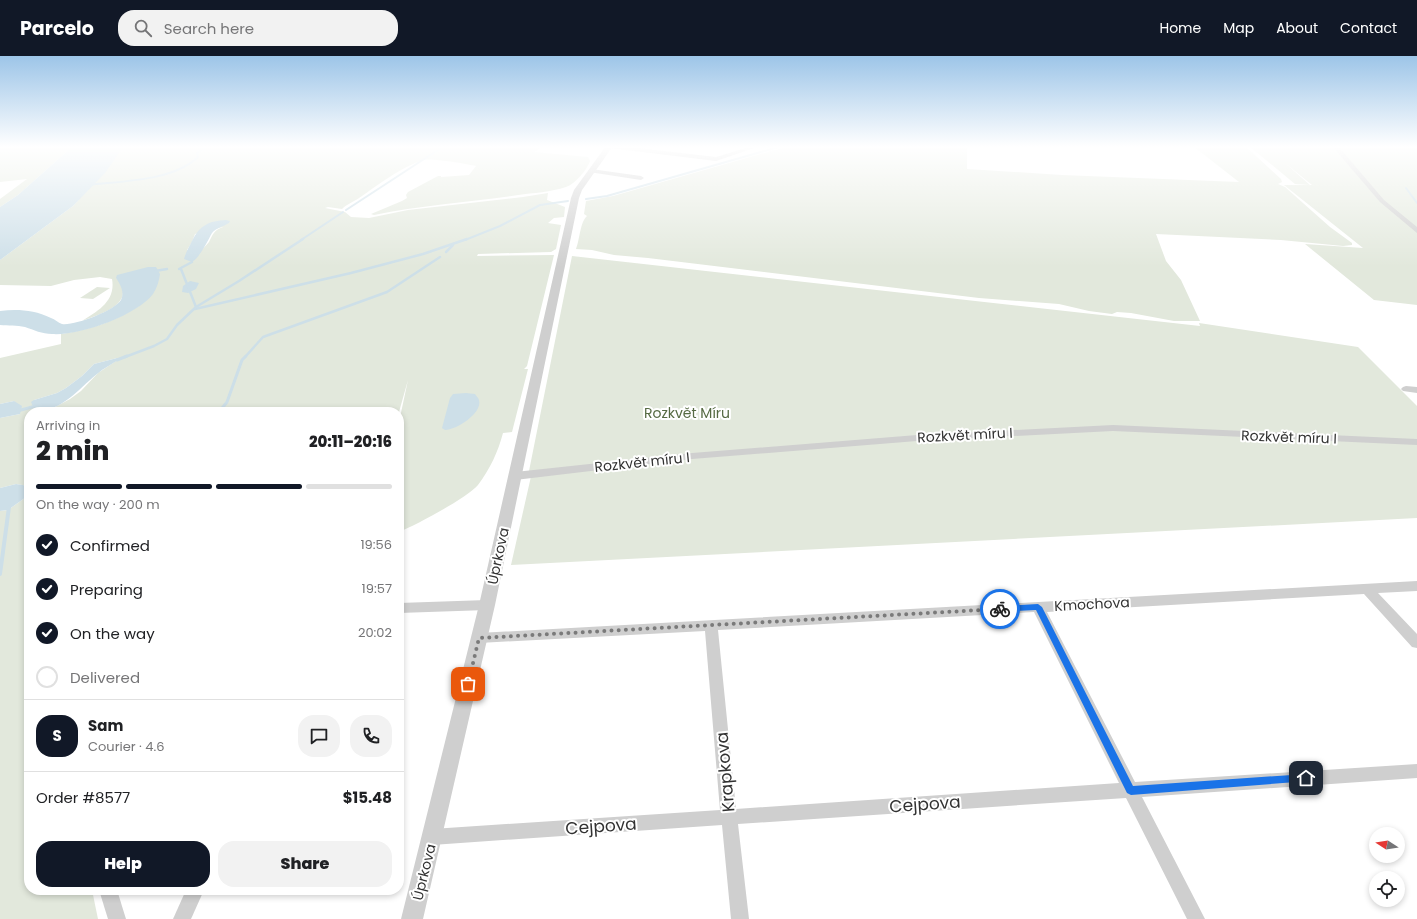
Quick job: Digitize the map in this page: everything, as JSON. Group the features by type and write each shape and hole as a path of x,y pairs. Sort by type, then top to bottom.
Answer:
{"street":[{"name":"Úprkova","path":"412,919 487,605 562,252 577,192 581,186"},
{"path":"1369,186 1401,219 1417,231"},
{"path":"1406,389 1417,390"},
{"name":"Rozkvět míru I","path":"515,476 692,456 909,438 1113,428 1417,442"},
{"name":"Kmochova","path":"479,638 1417,586"},
{"path":"1367,589 1417,643"},
{"path":"404,608 487,605"},
{"path":"1038,607 1196,919"},
{"name":"Krapkova","path":"711,625 740,919"},
{"name":"Cejpova","path":"432,837 1417,771"},
{"path":"109,895 116,919"},
{"path":"182,919 193,895"}],"green space":[{"path":"17,186 28,186 0,207 0,199"},
{"path":"91,186 376,186 342,209 325,208 345,212 351,217 369,218 408,210 548,193 547,200 565,207 564,217 554,218 548,223 561,225 556,249 551,252 478,254 477,256 554,255 527,366 524,369 528,369 512,432 503,433 499,447 490,467 478,485 441,511 404,530 404,407 402,407 408,380 400,407 55,407 81,391 98,373 119,359 117,358 94,364 82,376 66,388 57,393 34,400 35,407 24,407 24,485 16,484 0,488 0,418 20,414 14,401 0,404 0,358 61,344 61,334 102,324 139,306 119,282 122,286 123,292 122,298 118,303 107,311 82,321 100,309 108,299 113,287 112,279 100,277 74,280 51,286 0,285 0,260 73,206","holes":["223,227 218,229 199,253 187,250 195,234"]},
{"path":"419,186 567,186 542,192 374,215 371,214 402,201 407,198 406,195 408,192"},
{"path":"647,186 1283,186 1330,227 1352,243 1352,245 1343,246 1281,240 1156,234 1166,261 1181,280 1200,321 1174,321 1131,313 1117,312 1112,314 1089,311 1059,304 979,298 614,255 592,250 576,249 581,226 587,216 584,214 586,201 613,196"},
{"path":"1286,186 1417,186 1417,305 1374,300 1305,244 1363,248"},
{"name":"Rozkvět Míru","path":"572,256 1200,326 1199,323 1358,347 1417,406 1417,518 511,565 532,472 529,471"},
{"path":"97,287 110,288 93,299 80,298"},
{"path":"24,499 24,895 93,895 98,919 0,919 0,511 8,510"}],"shaded area":[{"path":"28,186 92,186 73,206 0,260 0,207"},
{"path":"215,221 230,221 229,223 218,228 212,233 195,260 192,262 184,259 198,231"},
{"path":"148,267 156,267 160,274 158,284 153,294 134,310 106,323 77,332 63,334 41,333 22,326 0,325 0,311 7,310 20,310 38,313 62,324 75,323 93,317 111,309 121,300 122,291 116,278 117,275"},
{"path":"190,281 199,283 196,289 188,293 182,292 183,286"},
{"path":"117,358 120,359 105,368 62,404 54,407 33,407 31,402 57,393 66,388 82,376 94,364"},
{"path":"453,394 475,394 478,398 479,405 477,410 462,424 445,430 442,428 450,398"},
{"path":"14,401 22,406 20,414 0,418 0,404"},
{"path":"16,484 24,485 24,499 8,510 0,511 0,488"}],"waterway":[{"path":"346,210 382,186"},
{"path":"586,199 607,196 641,186"},
{"path":"1406,188 1417,203"},
{"path":"465,240 500,226 540,205 568,201"},
{"path":"301,240 343,212"},
{"path":"196,307 303,239"},
{"path":"195,309 351,273 423,254 467,239"},
{"path":"446,252 453,245"},
{"path":"245,357 263,337 387,292 440,257"},
{"path":"179,269 192,262"},
{"path":"155,271 167,269"},
{"path":"181,269 196,307"},
{"path":"125,357 154,346 167,339 177,325 196,307"},
{"path":"117,360 127,356"},
{"path":"223,407 227,402 242,360 245,357"},
{"path":"17,411 24,409"},
{"path":"0,574 9,507"}],"way so far":[{"path":"468,684 479,638 1000,609"}],"route":[{"path":"1000,609 1038,607 1131,790 1306,778"}]}
